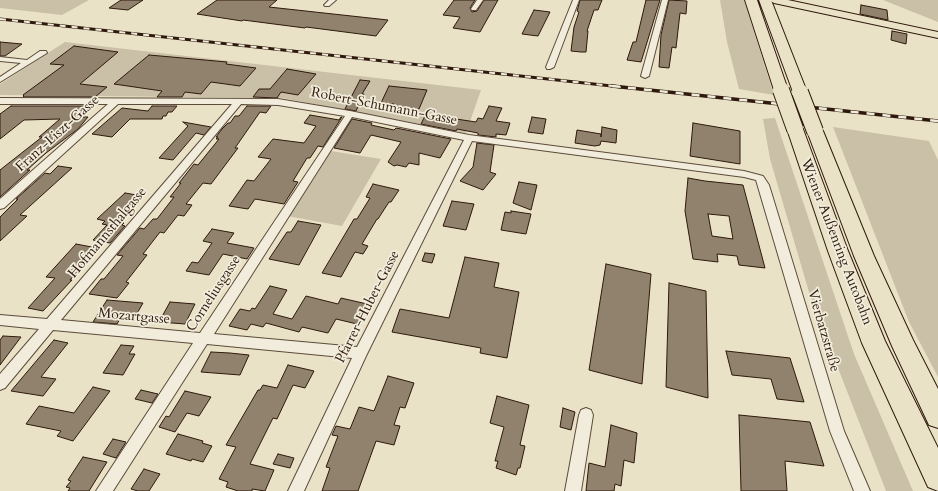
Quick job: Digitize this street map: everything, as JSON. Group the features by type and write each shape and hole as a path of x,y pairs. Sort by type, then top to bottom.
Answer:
{"highway":[{"name":"Wiener Außenring Autobahn","path":"751,0 781,90 805,130 904,346 938,416"},
{"name":"Wiener Außenring Autobahn","path":"768,0 800,92 805,130 838,251 874,343 938,477"}],"main road":[{"path":"768,0 938,35"}],"street":[{"path":"327,5 333,0"},
{"path":"474,9 480,0"},
{"path":"550,67 576,0"},
{"path":"645,76 665,0"},
{"path":"0,80 43,54"},
{"path":"0,59 29,62"},
{"name":"Robert-Schumann-Gasse","path":"2,103 116,101 278,102 350,114 469,138 682,166 760,178"},
{"name":"Franz-Liszt-Gasse","path":"0,205 116,101"},
{"name":"Hofmannsthalgasse","path":"0,384 239,101"},
{"name":"Corneliusgasse","path":"104,491 350,114"},
{"name":"Pfarrer-Huber-Gasse","path":"296,491 361,353 469,138"},
{"name":"Vierbatzstraße","path":"760,178 764,185 836,431 862,491"},
{"name":"Mozartgasse","path":"0,320 361,353"},
{"path":"573,491 586,415"}],"shaded area":[{"path":"0,0 89,0 62,15 0,8"},
{"path":"720,0 744,0 774,95 739,89 727,42"},
{"path":"883,0 938,0 938,22"},
{"path":"65,42 481,90 466,133 282,98 0,95 0,84"},
{"path":"775,118 854,354 913,491 886,491 811,299 770,159 763,119"},
{"path":"833,127 929,141 938,160 938,377 909,322"},
{"path":"331,151 381,159 342,226 287,216"}],"building":[{"path":"121,0 143,0 128,10 109,8"},
{"path":"217,0 277,0 269,7 388,20 376,36 242,21 197,14"},
{"path":"454,0 475,0 470,8 472,12 477,11 484,0 498,0 480,32 453,28 460,17 443,15"},
{"path":"580,0 602,0 598,10 594,10 587,31 586,52 571,51 574,27 579,12 577,11"},
{"path":"646,0 660,0 641,62 627,60 633,42 636,42"},
{"path":"669,0 687,1 686,14 680,13 676,48 672,47 669,68 659,67 661,35"},
{"path":"861,5 887,10 888,20 860,14"},
{"path":"534,10 550,12 538,36 522,34"},
{"path":"892,31 907,34 906,44 891,40"},
{"path":"0,42 22,44 5,56 0,56"},
{"path":"74,46 118,52 80,84 107,87 95,97 23,97 23,95 64,65 50,64"},
{"path":"149,55 227,62 226,64 256,68 240,86 211,82 201,94 185,92 182,97 157,97 162,91 114,84"},
{"path":"287,69 316,74 298,95 281,92 277,98 253,97 259,89 270,89"},
{"path":"360,80 370,81 362,94 364,94 356,111 345,109"},
{"path":"389,86 427,90 419,109 393,107 394,104 381,103"},
{"path":"11,106 85,106 79,110 87,110 81,117 88,117 78,129 46,153 27,170 30,170 0,197 0,170 42,137 39,137 60,119 24,120 0,139 0,114"},
{"path":"152,106 177,106 172,112 168,112 166,116 163,116 162,119 130,119 112,137 92,134 122,108 148,111"},
{"path":"247,106 271,106 266,113 260,112 235,148 238,148 211,184 203,183 186,204 192,205 184,216 178,215 164,233 160,232 143,254 147,255 126,282 129,283 117,298 89,294 123,256 117,255 140,228 144,229 153,219 157,219 174,197 170,197 181,183 179,183 194,164 198,165 219,139 216,139 218,137 216,137 222,129 230,123 235,116 239,116"},
{"path":"489,106 502,108 496,121 510,123 506,135 496,134 496,137 478,135 478,133 457,129 456,131 421,124 425,116 476,122 478,118 483,119"},
{"path":"310,115 339,120 342,117 323,147 318,146 310,158 307,158 293,181 298,182 284,204 255,199 248,209 229,206 247,180 254,181 271,159 258,157 273,139 304,143 316,126 304,123"},
{"path":"532,117 546,119 543,134 528,132"},
{"path":"352,119 394,130 396,128 451,139 440,158 419,153 419,165 409,163 406,167 397,165 394,166 388,162 401,142 371,135 360,153 334,148"},
{"path":"183,122 211,127 204,135 196,133 173,160 159,158 188,126"},
{"path":"693,123 740,131 740,164 690,156"},
{"path":"602,127 617,130 616,143 601,141 600,145 595,146 575,143 577,130 601,134 601,137"},
{"path":"477,143 494,145 490,172 496,174 483,190 460,181 473,167"},
{"path":"58,166 72,168 20,215 27,216 0,241 0,217 18,199 16,199 45,173 50,174"},
{"path":"688,178 743,185 765,268 739,265 737,256 717,254 718,262 693,259 685,211","holes":["708,214 729,216 733,239 712,236"]},
{"path":"519,182 537,185 531,210 513,203"},
{"path":"373,184 399,190 377,219 362,244 368,246 363,254 355,252 341,277 322,273 354,219 357,219 370,198 366,197"},
{"path":"125,193 143,196 117,222 124,223 122,225 125,226 110,243 93,240 107,225 102,224 105,221 97,219"},
{"path":"452,201 474,204 466,230 443,226"},
{"path":"511,211 531,214 526,234 501,230 505,212 511,213"},
{"path":"298,221 321,225 299,265 269,259 287,232 291,232"},
{"path":"212,229 234,233 227,243 254,248 247,259 223,254 209,275 186,271 192,262 198,263 212,243 203,241"},
{"path":"76,244 97,248 77,270 79,270 70,280 72,280 43,311 28,308 55,278 46,277"},
{"path":"425,253 435,254 432,263 422,261"},
{"path":"465,257 499,263 494,287 519,292 507,358 480,353 481,348 392,332 400,309 449,318"},
{"path":"606,264 651,274 642,384 589,370"},
{"path":"669,283 706,291 708,398 666,387"},
{"path":"270,286 287,290 273,314 292,319 306,296 338,304 341,298 367,304 357,324 336,319 328,333 302,327 299,332 266,323 263,327 251,324 247,330 229,326 240,309 250,311 252,308 255,309"},
{"path":"107,300 143,303 135,317 131,320 120,319 117,324 93,322"},
{"path":"170,302 195,304 185,324 159,322"},
{"path":"3,336 21,337 0,365 0,340"},
{"path":"54,340 68,343 41,377 56,379 43,396 11,391"},
{"path":"121,345 134,346 129,354 135,354 123,375 103,373"},
{"path":"726,351 790,358 804,402 777,399 771,379 732,375"},
{"path":"211,352 249,355 240,375 201,372"},
{"path":"288,365 314,371 305,388 293,385 277,419 273,418 250,464 274,470 265,491 252,489 252,491 238,491 226,487 228,482 219,479 236,447 226,445 258,390 260,390 263,385 277,388"},
{"path":"388,376 414,383 405,408 400,407 394,425 400,426 394,445 376,441 358,491 322,491 330,468 326,467 338,436 332,435 336,426 350,429 359,407 374,411"},
{"path":"93,387 110,391 73,441 57,436 61,431 26,424 39,406 74,413"},
{"path":"141,390 158,394 152,403 135,399"},
{"path":"185,391 211,397 199,416 187,413 175,432 159,427 166,416 169,417"},
{"path":"497,396 529,405 520,445 525,446 520,468 518,468 516,475 496,468 498,461 495,461 504,427 490,423"},
{"path":"563,408 575,412 571,430 560,427"},
{"path":"739,415 810,422 824,466 785,461 787,491 741,491"},
{"path":"611,425 637,433 634,463 624,460 621,486 615,484 614,491 586,491 589,463 605,467"},
{"path":"178,434 203,441 202,443 212,446 203,462 192,459 191,461 166,454"},
{"path":"113,439 126,442 116,458 103,454"},
{"path":"278,454 294,458 290,468 273,464"},
{"path":"83,457 107,462 89,491 68,491 70,488 66,487 71,481 68,480"},
{"path":"144,469 160,474 149,491 138,491 131,489"}],"railway":[{"path":"0,19 621,87"},
{"path":"612,86 938,121"}]}
